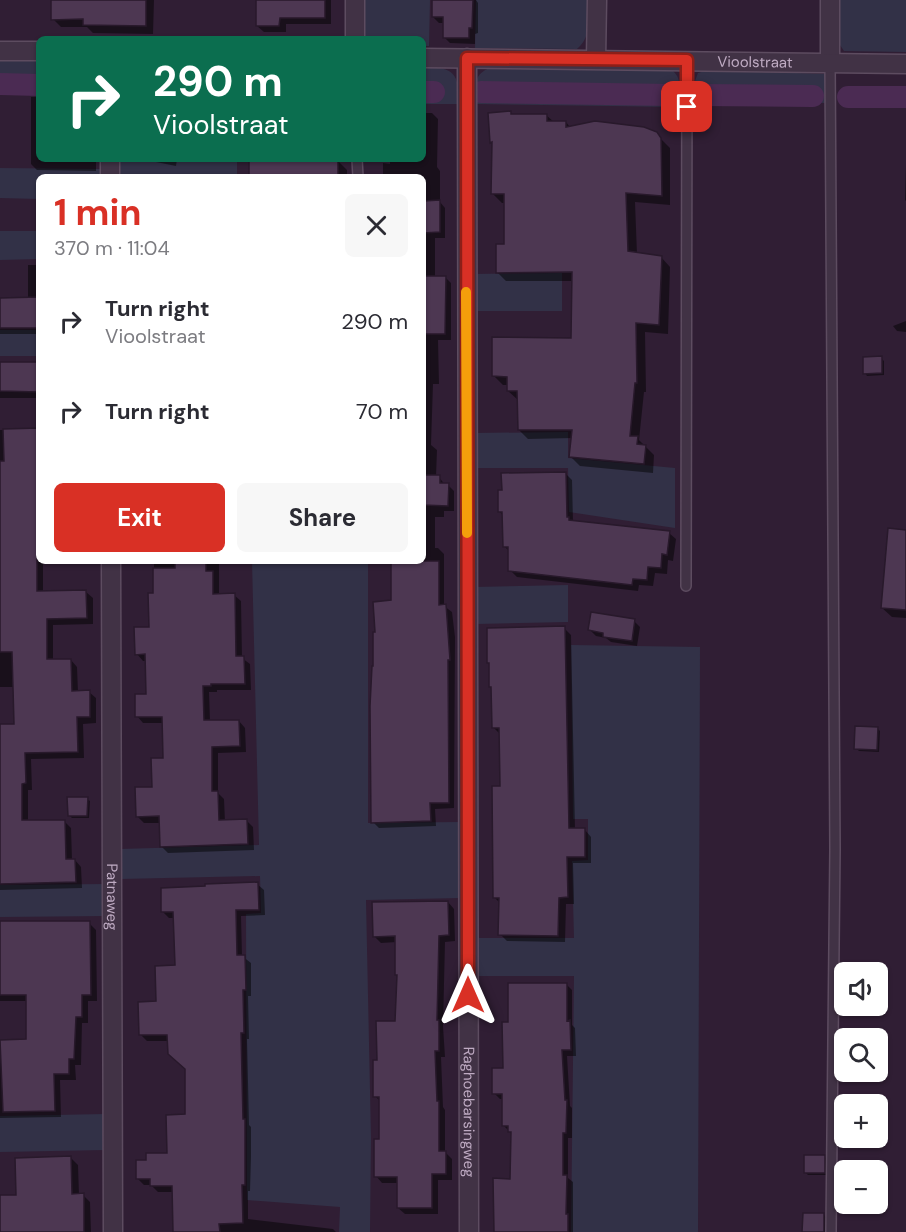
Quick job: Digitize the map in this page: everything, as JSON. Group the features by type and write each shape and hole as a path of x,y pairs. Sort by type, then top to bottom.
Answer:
{"street":[{"path":"355,0 355,36"},
{"path":"596,59 597,0"},
{"path":"830,0 830,62"},
{"path":"0,51 36,51"},
{"name":"Vioolstraat","path":"426,57 906,64"},
{"name":"Raghoebarsingweg","path":"467,58 469,1232"},
{"name":"Patnaweg","path":"111,564 113,1232"}],"lane":[{"path":"686,586 687,60"},
{"path":"830,62 836,849 831,1232"}],"shaded area":[{"path":"363,0 430,0 429,46 426,46 426,36 365,36"},
{"path":"476,0 588,0 587,33 577,49 475,48"},
{"path":"837,0 906,0 906,52 844,51 836,39"},
{"path":"0,59 36,60 36,92 0,92"},
{"path":"497,65 670,69 679,81 679,107 475,104 475,89 479,75"},
{"path":"426,67 442,69 453,74 458,86 459,104 426,104"},
{"path":"708,70 825,74 826,103 695,101 695,81 698,73"},
{"path":"118,162 237,162 237,174 118,174"},
{"path":"0,168 103,169 103,174 36,174 36,199 0,198"},
{"path":"0,231 36,231 36,259 0,260"},
{"path":"562,273 562,311 472,311 471,274"},
{"path":"0,330 36,330 36,356 0,356"},
{"path":"568,432 568,458 675,468 675,528 569,512 568,468 474,468 474,433"},
{"path":"252,564 368,564 368,823 460,822 461,898 366,900 371,1138 370,1232 339,1232 340,1207 247,1200 246,914 261,913 260,876 120,879 120,849 259,845"},
{"path":"568,585 568,622 476,624 475,587"},
{"path":"571,645 700,647 698,1232 571,1232 574,976 475,976 476,938 574,938 572,861 588,860 588,819 573,819"},
{"path":"107,884 107,916 0,917 0,885"},
{"path":"106,1114 106,1150 0,1152 0,1116"}],"building":[{"path":"51,0 146,0 146,26 83,25 83,19 51,20"},
{"path":"256,0 325,0 325,18 280,18 279,26 256,26"},
{"path":"432,0 473,0 472,28 469,28 469,38 443,38 443,17 432,17"},
{"path":"511,111 511,114 547,114 547,121 566,121 566,127 595,121 644,127 657,132 661,138 662,196 626,193 628,251 662,256 659,325 636,323 637,383 635,383 630,436 638,436 637,444 646,445 644,464 569,457 572,430 518,430 517,391 507,391 507,377 492,376 492,337 571,338 572,272 496,273 496,244 504,244 504,194 491,194 492,142 490,143 488,113"},
{"path":"249,162 338,162 338,174 249,174"},
{"path":"440,200 440,232 426,233 426,201"},
{"path":"426,276 446,276 445,334 426,334"},
{"path":"36,297 36,328 0,328 0,298"},
{"path":"882,356 882,373 863,374 863,357"},
{"path":"0,362 36,362 36,392 0,391"},
{"path":"36,428 37,591 86,590 87,618 47,619 47,659 71,659 72,691 90,690 90,717 77,717 78,752 25,753 26,783 22,784 22,820 65,820 66,859 75,859 76,882 0,884 0,724 14,724 12,652 0,652 0,461 4,461 3,429"},
{"path":"566,472 567,517 569,520 670,531 667,555 662,554 661,568 648,567 647,580 633,579 632,585 508,571 508,547 503,547 502,512 498,512 498,490 502,490 501,473"},
{"path":"426,475 440,475 440,483 449,483 448,506 426,505"},
{"path":"888,528 906,530 906,610 881,608"},
{"path":"426,561 439,561 439,605 446,604 450,660 448,660 449,803 430,803 431,821 371,823 370,706 373,632 375,632 373,602 391,600 391,564 426,564"},
{"path":"175,564 206,564 206,571 213,571 213,594 235,593 236,656 244,656 245,684 203,686 204,720 239,720 240,746 212,747 212,791 218,791 219,820 247,819 248,844 160,847 159,816 136,817 135,787 152,787 151,758 163,758 162,717 135,717 135,694 146,694 145,654 135,655 134,627 149,627 148,593 153,593 153,568 175,568"},
{"path":"591,612 635,619 632,641 603,637 603,633 588,630"},
{"path":"565,626 569,828 585,828 585,857 567,857 568,897 559,898 558,936 498,935 499,898 493,898 492,786 500,786 499,728 492,728 487,628"},
{"path":"855,726 878,727 877,750 854,749"},
{"path":"67,797 88,797 87,816 68,816"},
{"path":"258,882 259,910 236,910 237,955 245,955 246,990 243,990 244,1033 241,1033 243,1119 245,1119 243,1223 219,1224 220,1232 173,1232 172,1186 150,1186 150,1179 136,1179 136,1160 146,1160 146,1153 167,1153 166,1115 185,1114 185,1069 168,1054 167,1035 139,1035 138,1002 156,1001 155,966 175,965 173,912 161,912 161,888"},
{"path":"448,901 449,935 439,936 437,1020 439,1020 439,1051 435,1051 437,1101 439,1101 439,1151 446,1151 446,1174 432,1174 432,1208 397,1208 397,1177 374,1177 374,1139 379,1139 379,1097 373,1097 373,1060 377,1060 376,1021 395,1021 397,975 395,975 395,936 373,937 372,902"},
{"path":"0,921 90,921 91,995 82,995 82,1017 76,1017 74,1059 69,1059 69,1074 54,1074 55,1111 3,1112 0,1040 26,1039 26,995 0,995"},
{"path":"508,983 567,983 567,1021 570,1020 571,1050 562,1050 565,1100 567,1100 566,1133 563,1133 563,1175 567,1175 568,1232 494,1232 493,1178 510,1179 511,1132 508,1132 508,1126 502,1126 502,1094 492,1094 492,1068 503,1068 502,1022 508,1022"},
{"path":"804,1155 825,1155 825,1173 804,1173"},
{"path":"71,1156 72,1194 84,1193 84,1232 0,1232 0,1195 16,1195 15,1158"},
{"path":"803,1213 824,1213 824,1232 802,1232"}],"waterway":[{"path":"0,84 36,85"},
{"path":"426,92 434,92"},
{"path":"481,92 672,95"},
{"path":"699,95 813,96"},
{"path":"848,97 906,97"}],"slow traffic":[{"path":"466,292 467,533"}],"route":[{"path":"468,995 467,58 687,60 687,107"}]}
